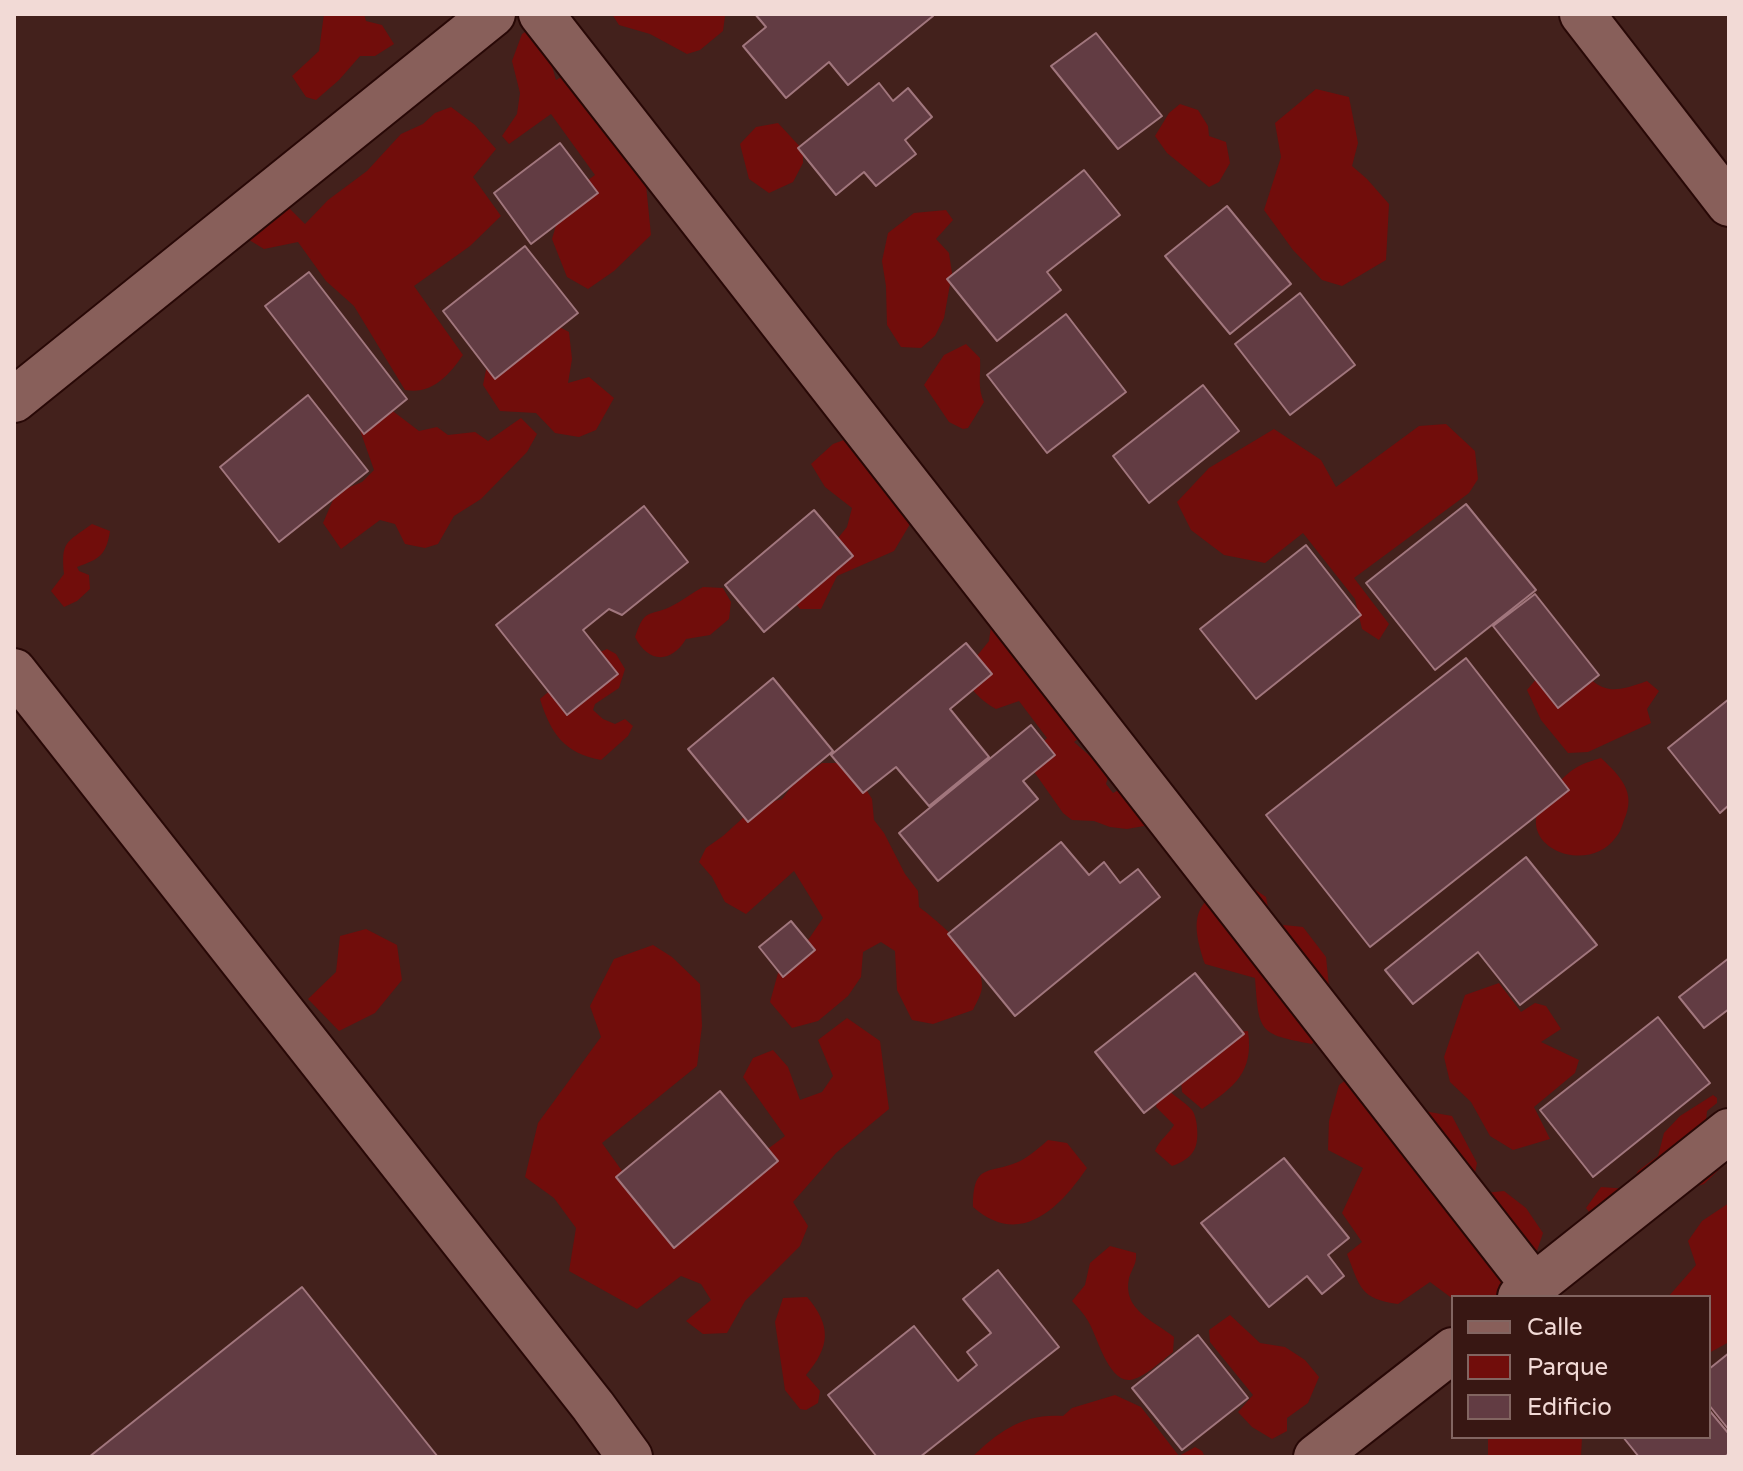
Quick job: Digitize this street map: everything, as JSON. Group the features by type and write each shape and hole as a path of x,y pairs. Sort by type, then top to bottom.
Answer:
{"street":[{"path":"14,400 493,14"},
{"path":"541,14 1527,1291 1729,1131"},
{"path":"1596,19 1729,204"},
{"path":"14,671 630,1457"},
{"path":"1316,1457 1451,1352"}],"green space":[{"path":"324,14 364,14 366,21 382,25 394,44 375,56 360,56 316,100 306,97 292,76 319,51"},
{"path":"553,14 571,54 552,66 556,80 574,70 650,163 646,185 651,235 614,271 588,289 567,277 552,239 564,198 595,175 551,114 509,144 502,136 517,114 520,93 512,61 522,34"},
{"path":"612,14 725,16 723,31 700,50 687,54 650,34 619,25"},
{"path":"1316,89 1349,97 1358,143 1352,166 1389,204 1386,260 1342,286 1322,280 1293,250 1264,210 1281,157 1275,123"},
{"path":"1180,104 1198,110 1208,126 1209,136 1226,142 1230,163 1219,182 1209,187 1167,153 1155,136 1169,113"},
{"path":"451,107 475,125 496,149 473,177 501,216 470,246 414,286 463,355 439,382 415,391 405,390 354,306 326,281 298,242 264,249 246,238 288,207 305,224 328,200 367,171 401,134"},
{"path":"778,123 803,150 803,163 793,182 769,193 749,179 740,144 756,127"},
{"path":"946,210 953,220 936,239 949,253 952,273 944,318 935,336 921,348 901,347 887,325 882,261 888,233 914,213"},
{"path":"546,320 569,332 572,359 568,383 589,377 614,398 596,430 579,437 555,433 536,413 500,411 483,385 488,360"},
{"path":"966,344 980,358 980,386 984,402 968,428 963,429 949,422 924,385 944,355"},
{"path":"377,399 419,431 437,427 448,435 475,432 488,441 521,418 537,434 527,452 481,499 454,516 438,544 425,548 405,544 395,524 380,520 341,549 323,523 336,493 362,482 374,470 354,413"},
{"path":"1446,424 1475,451 1478,479 1469,493 1354,578 1389,624 1379,640 1362,629 1355,599 1303,533 1265,563 1224,555 1191,530 1177,502 1209,468 1274,429 1321,460 1336,487 1419,426"},
{"path":"860,434 916,514 894,551 837,576 821,609 800,609 787,591 824,544 838,538 847,527 852,508 825,487 811,464 833,444"},
{"path":"92,524 110,531 106,546 96,559 77,567 89,575 90,589 77,601 64,607 51,591 64,574 65,549 71,539"},
{"path":"703,587 723,588 731,602 729,619 710,635 686,639 674,653 667,656 653,656 646,652 635,637 644,617 670,607"},
{"path":"991,626 1088,731 1074,742 1100,765 1108,777 1106,784 1113,793 1131,783 1158,812 1144,826 1127,829 1110,827 1094,821 1072,820 1063,813 1030,766 1028,757 1047,738 1019,701 996,709 976,694 966,678 964,672 989,641"},
{"path":"607,649 616,654 625,669 619,688 595,704 593,710 615,724 625,719 633,726 628,736 601,760 577,752 561,740 554,732 540,699 591,656"},
{"path":"1572,662 1605,688 1622,688 1647,681 1659,691 1647,709 1651,723 1588,752 1568,753 1541,720 1527,690 1548,665"},
{"path":"1601,758 1620,778 1627,793 1628,810 1620,831 1603,849 1586,855 1569,855 1553,849 1541,838 1536,824 1540,806 1571,771"},
{"path":"822,763 843,763 858,776 872,799 874,820 918,891 919,907 958,942 976,965 982,986 973,1010 933,1024 912,1020 897,990 895,951 881,942 863,952 861,977 848,996 818,1021 792,1028 770,1002 778,973 802,949 823,918 794,871 746,914 725,902 712,877 699,862 706,848 756,806 782,799 795,782"},
{"path":"1241,880 1266,897 1270,918 1263,939 1284,925 1303,927 1326,957 1328,1020 1312,1044 1281,1037 1265,1028 1258,1010 1255,978 1205,964 1197,934 1199,912 1213,895"},
{"path":"366,929 397,945 402,980 375,1013 339,1031 308,999 336,972 340,936"},
{"path":"653,945 672,957 700,984 702,1026 697,1066 602,1143 663,1228 785,1136 743,1077 753,1058 773,1050 788,1067 800,1100 822,1092 833,1076 818,1040 847,1018 880,1041 889,1109 836,1153 793,1202 808,1226 800,1246 745,1301 727,1333 703,1334 686,1321 711,1300 701,1284 681,1276 637,1309 569,1271 576,1228 554,1198 525,1177 538,1123 601,1037 590,1006 614,959"},
{"path":"1499,983 1521,1012 1535,1003 1546,1006 1561,1029 1541,1042 1579,1060 1575,1073 1534,1107 1550,1139 1513,1150 1490,1136 1471,1102 1450,1082 1444,1057 1465,995"},
{"path":"1248,1031 1245,1068 1232,1086 1202,1109 1182,1092 1180,1070 1226,1033"},
{"path":"1361,1069 1407,1108 1452,1116 1477,1163 1469,1203 1485,1193 1504,1191 1526,1208 1543,1233 1535,1257 1529,1295 1451,1295 1451,1298 1430,1282 1398,1304 1376,1299 1363,1290 1347,1254 1362,1242 1342,1213 1363,1168 1328,1150 1329,1121 1339,1085"},
{"path":"1167,1089 1192,1110 1197,1126 1197,1142 1193,1152 1172,1166 1155,1151 1174,1125 1156,1107 1160,1092"},
{"path":"1713,1095 1717,1103 1707,1111 1705,1131 1729,1141 1729,1160 1704,1184 1592,1216 1586,1208 1601,1187 1628,1189 1638,1171 1658,1156 1664,1133 1680,1116"},
{"path":"1048,1140 1067,1143 1087,1168 1051,1209 1037,1218 1007,1224 990,1219 973,1207 976,1182 980,1176 1022,1160"},
{"path":"1729,1203 1729,1342 1711,1352 1711,1295 1670,1295 1696,1265 1688,1241 1702,1221"},
{"path":"1110,1246 1136,1253 1129,1278 1130,1298 1141,1314 1174,1337 1173,1352 1147,1373 1130,1380 1122,1379 1109,1366 1088,1321 1072,1301 1085,1285 1090,1263"},
{"path":"807,1297 821,1317 825,1336 820,1355 806,1375 820,1391 818,1403 806,1410 800,1409 785,1390 775,1322 783,1298"},
{"path":"1230,1315 1260,1343 1285,1347 1305,1360 1319,1377 1308,1403 1287,1418 1287,1431 1272,1439 1252,1427 1238,1412 1253,1395 1210,1342 1209,1330"},
{"path":"1115,1395 1141,1407 1179,1456 1195,1447 1205,1457 972,1457 1002,1432 1024,1421 1036,1417 1063,1416 1072,1408"},
{"path":"1488,1439 1582,1439 1581,1457 1488,1457"}],"building":[{"path":"755,14 933,16 848,85 829,62 786,98 743,46 766,27"},
{"path":"1096,33 1162,116 1118,149 1051,66"},
{"path":"879,83 893,101 908,88 932,117 905,140 916,154 876,186 864,172 836,195 798,148"},
{"path":"560,143 598,193 531,244 494,193"},
{"path":"1084,170 1120,215 1047,272 1061,290 997,341 947,279"},
{"path":"1227,206 1291,284 1230,334 1165,256"},
{"path":"525,246 578,313 495,379 443,311"},
{"path":"309,272 407,399 364,434 265,306"},
{"path":"1300,293 1355,365 1290,415 1235,344"},
{"path":"1066,314 1126,392 1047,453 987,375"},
{"path":"1203,385 1239,431 1149,503 1113,456"},
{"path":"308,395 368,471 279,542 220,467"},
{"path":"1466,504 1536,590 1435,670 1366,583"},
{"path":"644,506 688,562 622,615 609,609 583,630 618,674 567,715 496,625"},
{"path":"814,510 853,556 764,632 725,585"},
{"path":"1306,545 1361,615 1256,699 1200,629"},
{"path":"1535,594 1599,675 1558,708 1493,626"},
{"path":"966,643 992,674 950,709 989,757 929,806 896,767 863,793 831,755"},
{"path":"1466,658 1569,790 1370,947 1266,815"},
{"path":"773,678 833,751 748,822 688,749"},
{"path":"1729,699 1729,805 1720,813 1668,748"},
{"path":"1031,725 1055,755 1023,781 1038,799 938,881 899,833"},
{"path":"1061,842 1089,875 1104,862 1120,883 1138,869 1160,897 1015,1016 948,934"},
{"path":"1526,857 1597,945 1520,1005 1478,952 1413,1004 1385,970"},
{"path":"791,921 815,950 783,977 759,947"},
{"path":"1729,958 1729,1009 1704,1028 1679,997"},
{"path":"1195,973 1244,1034 1144,1113 1095,1052"},
{"path":"1658,1017 1710,1083 1593,1177 1540,1110"},
{"path":"720,1091 778,1161 674,1248 616,1177"},
{"path":"1284,1158 1349,1238 1328,1255 1344,1276 1322,1294 1307,1276 1269,1307 1201,1223"},
{"path":"998,1270 1059,1347 920,1457 877,1457 828,1395 914,1326 958,1381 977,1365 967,1352 991,1333 963,1299"},
{"path":"302,1287 438,1457 89,1457"},
{"path":"1198,1335 1248,1398 1182,1450 1132,1388"},
{"path":"1729,1353 1729,1430 1711,1408 1711,1367"},
{"path":"1711,1412 1729,1434 1729,1453 1725,1457 1639,1457 1625,1439 1711,1439"}]}
